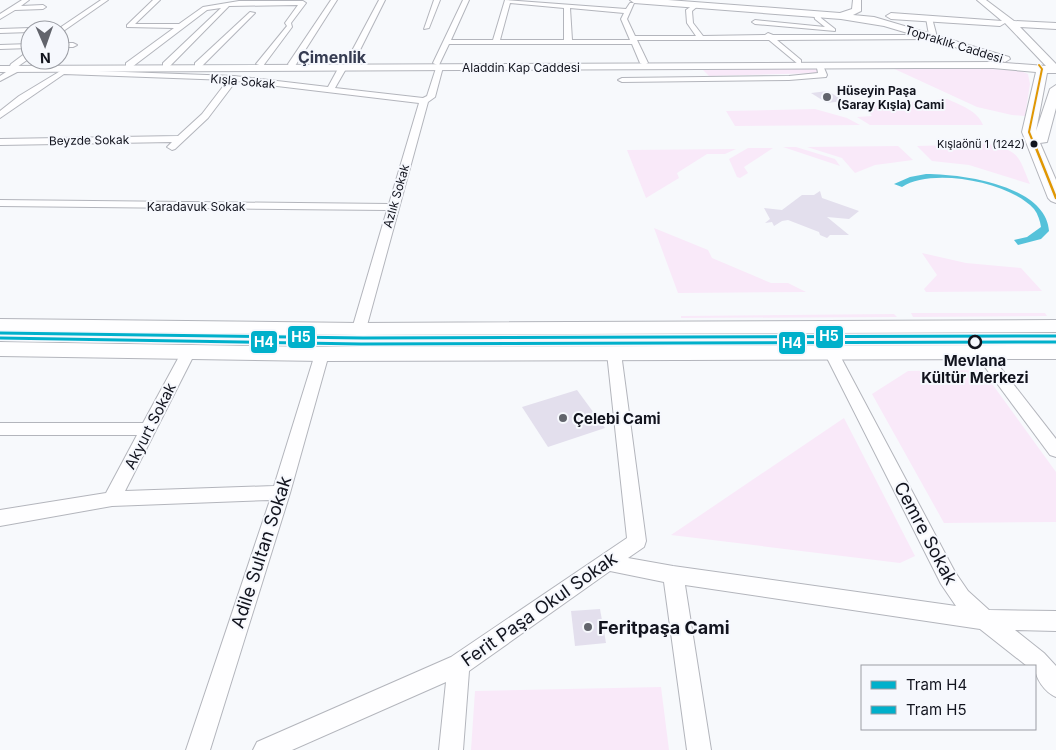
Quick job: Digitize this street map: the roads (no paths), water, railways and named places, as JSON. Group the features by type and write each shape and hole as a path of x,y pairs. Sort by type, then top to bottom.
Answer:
{"street":[{"path":"2,14 26,0"},
{"path":"70,24 105,0"},
{"path":"157,0 129,26 183,26"},
{"path":"292,64 334,0"},
{"path":"330,90 382,0"},
{"path":"426,28 437,0"},
{"name":"Azlık Sokak","path":"359,329 392,207 424,101 431,97 438,65 466,0"},
{"path":"644,64 624,19 634,0 755,9 820,9 841,16 854,13 857,9 858,0"},
{"path":"671,0 775,8 800,5"},
{"path":"971,0 1000,23 1029,53 1050,65"},
{"path":"981,0 1012,24 1050,65"},
{"path":"496,42 507,1 628,11"},
{"path":"775,8 785,5 784,1 820,9 885,19 929,18 1000,23"},
{"path":"129,65 205,8 238,3 303,3 288,23 290,26 246,80"},
{"path":"163,70 227,5"},
{"path":"565,5 567,8 568,42"},
{"path":"696,5 689,10 690,23 702,39"},
{"path":"13,8 43,7"},
{"path":"754,22 755,9"},
{"path":"820,9 818,20 847,38"},
{"path":"198,65 252,12"},
{"name":"Topraklık Caddesi","path":"854,13 865,17 885,19 934,37 1024,64"},
{"name":"Topraklık Caddesi","path":"841,16 885,19"},
{"path":"448,42 934,37 929,18"},
{"path":"754,22 832,30"},
{"path":"754,22 798,62"},
{"path":"1012,24 1056,26"},
{"path":"0,31 20,30"},
{"path":"0,47 20,46"},
{"path":"973,49 982,56 982,59 973,61"},
{"path":"994,63 1025,59 1029,53"},
{"name":"Aladdin Kap Caddesi","path":"0,70 129,65 163,70 198,65 973,61 1050,65"},
{"path":"0,79 20,63"},
{"path":"994,63 1029,74 1035,77 1040,85"},
{"name":"Aladdin Kap Caddesi","path":"644,64 994,63 1050,65"},
{"name":"Aladdin Kap Caddesi","path":"70,70 163,70 292,64 346,65"},
{"path":"622,80 823,76 819,65"},
{"path":"1050,65 1040,85 1029,132 1034,149 1056,198"},
{"name":"Aladdin Kap Caddesi","path":"0,66 20,68"},
{"path":"0,115 64,70"},
{"name":"Kışla Sokak","path":"163,70 424,101"},
{"path":"171,148 205,116 234,78"},
{"path":"1056,89 1042,132 1042,138 1056,168"},
{"name":"Beyzde Sokak","path":"0,142 179,139"},
{"name":"Karadavuk Sokak","path":"0,203 392,207"},
{"path":"1032,326 1056,321"},
{"path":"0,325 359,329 1056,326"},
{"path":"0,349 322,354 1056,352"},
{"name":"Cemre Sokak","path":"831,352 948,578 963,600 984,620 1035,658 1056,686"},
{"path":"990,352 1056,363"},
{"path":"990,352 1056,451"},
{"name":"Akyurt Sokak","path":"112,499 188,353"},
{"name":"Ferit Paşa Okul Sokak","path":"265,750 459,665 637,541 614,353"},
{"name":"Adile Sultan Sokak","path":"198,750 281,492 322,354"},
{"path":"0,429 148,429"},
{"path":"0,518 112,499 281,492"},
{"path":"607,562 673,575 984,620 1056,621"},
{"path":"673,575 699,750"},
{"path":"451,750 459,665"}],"water":[{"path":"926,174 960,176 980,180 1018,193 1033,203 1044,215 1049,231 1041,239 1018,245 1014,240 1027,237 1041,227 1038,215 1023,199 990,185 951,178 932,178 915,181 902,187 894,184 910,177"}],"tram line":[{"name":"H5","path":"0,333 363,338 1056,336"},
{"name":"H4","path":"0,338 361,344 1056,342"}],"place":[{"name":"Hüseyin Paşa (Saray Kışla) Cami","path":"827,97"},
{"name":"Kışlaönü 1 (1242)","path":"1034,144"},
{"name":"Mevlana Kültür Merkezi","path":"975,342"},
{"name":"Çelebi Cami","path":"563,418"},
{"name":"Feritpaşa Cami","path":"588,627"}],"district":[{"name":"Çimenlik","path":"332,57"}]}
